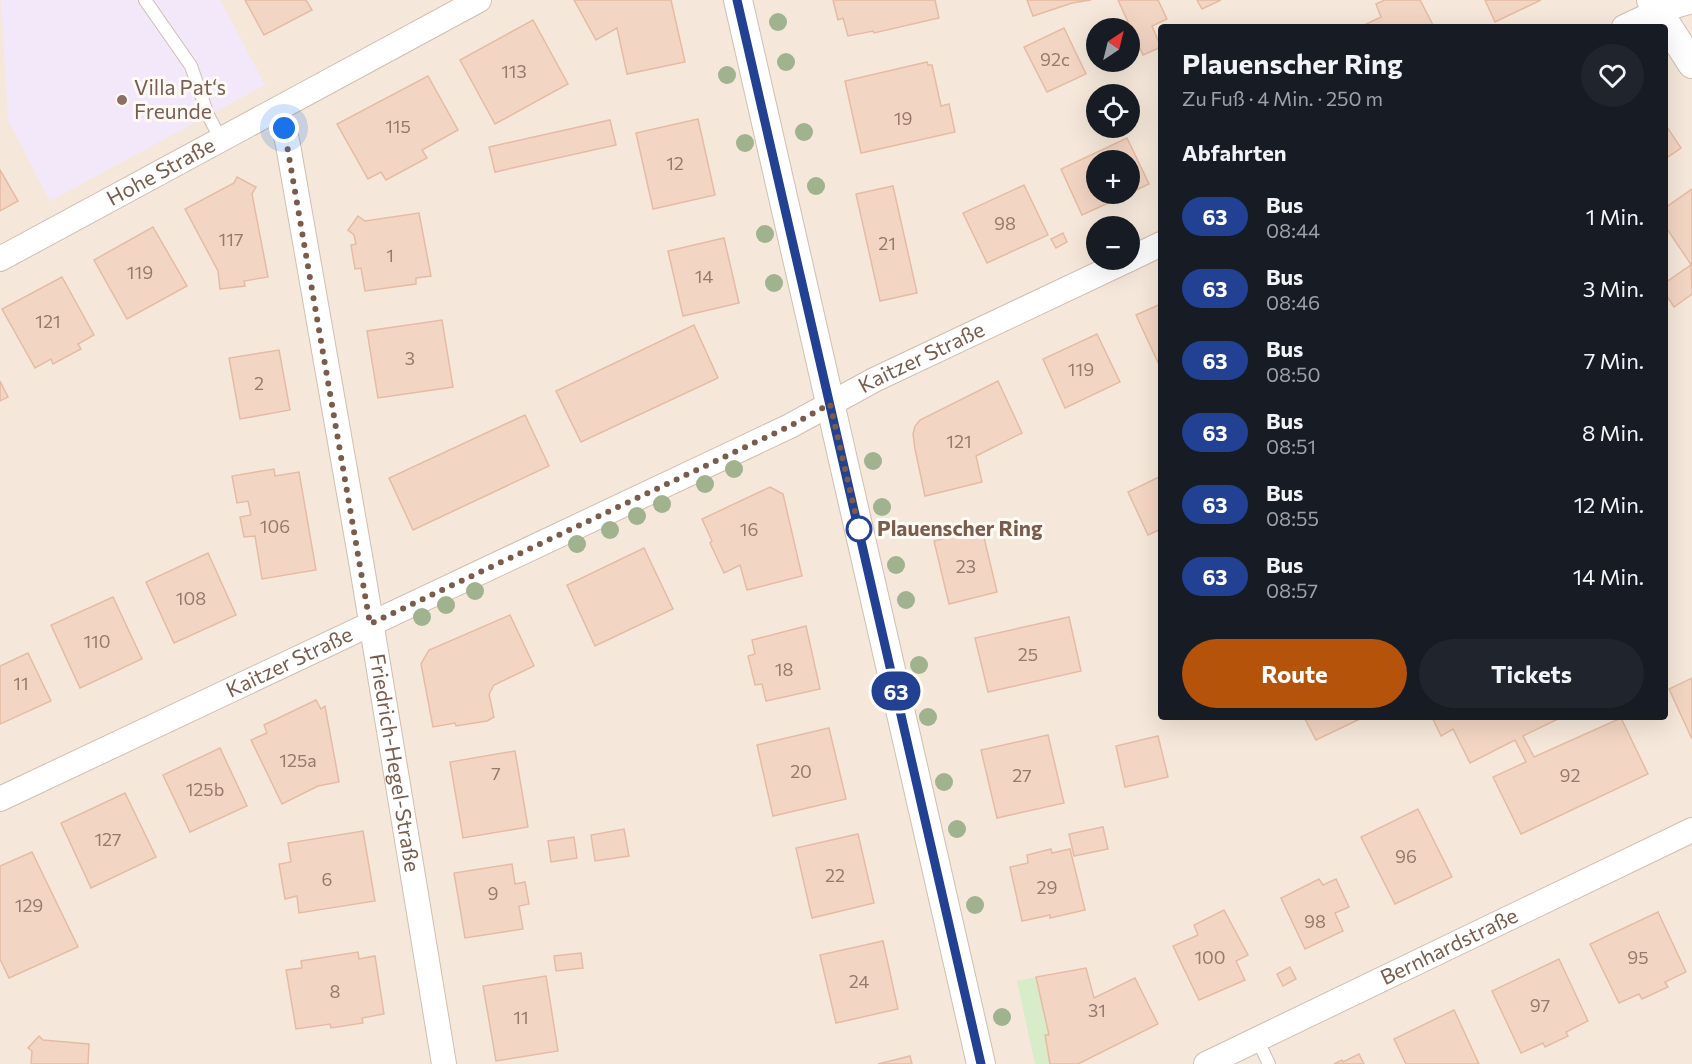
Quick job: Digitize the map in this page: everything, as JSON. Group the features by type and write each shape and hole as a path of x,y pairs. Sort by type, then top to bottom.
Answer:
{"street":[{"name":"Hohe Straße","path":"0,259 479,0"},
{"path":"738,0 981,1064"},
{"path":"1628,24 1655,6 1692,1"},
{"path":"1655,6 1666,24"},
{"path":"1668,26 1692,64"},
{"name":"Friedrich-Hegel-Straße","path":"276,110 288,145 444,1064"},
{"name":"Kaitzer Straße","path":"1140,254 1158,245"},
{"name":"Kaitzer Straße","path":"0,798 790,426 874,380 1106,270"},
{"name":"Bernhardstraße","path":"1206,1064 1692,830"}],"lane":[{"path":"146,0 191,66 208,115 221,141"},
{"path":"1257,1039 1269,1064"}],"shaded area":[{"path":"0,0 1692,0 1692,1064 0,1064"},
{"name":"Villa Pat‘s Freunde","path":"1,0 220,0 265,85 50,201 8,120"}],"green space":[{"path":"1036,977 1049,1035 1046,1035 1050,1064 1035,1064 1017,981"}],"building":[{"path":"245,0 306,0 312,10 264,35"},
{"path":"574,0 671,0 685,62 627,74 617,28 596,40"},
{"path":"833,0 935,0 939,18 874,33 873,31 848,36 843,18 838,20"},
{"path":"1027,0 1091,0 1072,3 1033,16"},
{"path":"1118,0 1158,0 1167,19 1152,26 1158,40 1158,48 1143,55 1140,48 1140,18 1126,18"},
{"path":"1197,0 1221,0 1202,9"},
{"path":"1385,0 1420,0 1432,24 1366,24 1381,17 1376,4"},
{"path":"1485,0 1541,0 1495,22"},
{"path":"533,20 568,84 495,124 460,60"},
{"path":"1064,28 1086,74 1047,92 1024,47"},
{"path":"927,62 928,65 932,65 941,106 949,104 955,132 861,153 845,81"},
{"path":"428,76 458,130 422,150 427,158 386,180 381,172 368,179 337,124"},
{"path":"698,119 715,195 653,209 636,133"},
{"path":"610,120 616,145 495,172 489,147"},
{"path":"1668,128 1681,148 1668,157"},
{"path":"1127,138 1133,150 1101,150"},
{"path":"1086,157 1086,204 1106,204 1082,215 1061,169"},
{"path":"1140,165 1149,184 1140,188"},
{"path":"0,170 18,201 0,211"},
{"path":"237,177 256,187 252,194 268,277 244,281 245,286 220,289 218,271 185,209 234,183"},
{"path":"1024,185 1048,235 987,263 963,213"},
{"path":"893,186 917,293 880,301 856,194"},
{"path":"1692,189 1692,266 1668,230 1668,206"},
{"path":"419,213 431,276 416,278 416,284 365,291 361,268 355,269 351,245 356,244 354,235 348,230 358,216 365,221"},
{"path":"153,227 187,286 127,319 94,260"},
{"path":"1063,233 1067,242 1056,248 1051,239"},
{"path":"724,238 739,303 683,316 668,251"},
{"path":"1691,265 1692,294 1674,307 1668,298 1668,281"},
{"path":"62,277 94,335 78,344 81,349 53,364 51,359 35,368 2,309"},
{"path":"1158,305 1158,363 1136,315"},
{"path":"442,320 453,387 378,398 367,331"},
{"path":"694,325 718,378 581,442 556,391"},
{"path":"1097,334 1120,382 1065,408 1043,359"},
{"path":"279,350 290,410 240,419 229,358"},
{"path":"0,381 8,397 0,401"},
{"path":"998,381 1022,433 976,456 982,482 925,496 915,449 913,434 915,426 920,420"},
{"path":"525,415 549,466 413,530 389,478"},
{"path":"274,469 275,476 299,472 316,570 262,579 255,536 244,537 240,517 251,515 248,501 237,503 232,476"},
{"path":"1158,477 1158,530 1148,535 1128,492"},
{"path":"770,487 783,494 802,576 747,590 740,565 724,573 702,519"},
{"path":"982,529 997,592 949,604 934,541"},
{"path":"644,548 673,609 595,646 567,585"},
{"path":"208,553 236,615 174,643 146,582"},
{"path":"113,597 142,659 80,688 51,625"},
{"path":"510,615 534,666 494,685 489,694 494,717 487,721 433,727 421,664 429,650"},
{"path":"1069,617 1081,671 988,692 975,638"},
{"path":"806,626 820,689 766,701 762,684 755,685 748,656 755,654 752,640"},
{"path":"28,653 51,701 0,724 0,666"},
{"path":"1692,678 1692,739 1669,689"},
{"path":"316,700 321,709 325,706 339,782 318,786 282,804 251,740 267,733 264,725"},
{"path":"1306,720 1358,720 1316,740"},
{"path":"1433,720 1556,720 1523,736 1534,757 1617,720 1622,720 1648,774 1521,834 1493,777 1526,762 1515,740 1470,763 1453,729 1441,736"},
{"path":"829,728 846,799 773,816 757,745"},
{"path":"1048,735 1064,803 997,818 981,750"},
{"path":"1158,736 1168,777 1125,787 1116,746"},
{"path":"220,748 247,806 190,832 163,775"},
{"path":"515,751 528,827 463,838 450,762"},
{"path":"125,793 156,857 91,888 61,823"},
{"path":"1418,809 1452,877 1395,904 1361,837"},
{"path":"1103,827 1108,849 1074,856 1069,834"},
{"path":"624,829 629,856 595,861 591,835"},
{"path":"363,831 375,901 299,913 297,896 285,899 279,864 291,862 288,843"},
{"path":"858,834 874,903 812,918 796,848"},
{"path":"574,837 577,858 551,862 548,841"},
{"path":"1051,849 1052,853 1070,849 1085,910 1050,918 1050,915 1022,921 1010,867 1028,863 1027,855"},
{"path":"32,852 78,947 9,978 0,959 0,866"},
{"path":"512,864 515,884 525,882 529,904 519,906 523,929 465,938 454,873"},
{"path":"1319,879 1323,885 1336,879 1349,907 1335,913 1343,931 1305,949 1281,898"},
{"path":"1224,910 1248,955 1236,961 1245,980 1199,1000 1173,946 1198,935 1194,925"},
{"path":"1658,912 1686,972 1665,982 1668,987 1642,999 1639,994 1619,1003 1590,944"},
{"path":"883,941 898,1009 836,1023 820,955"},
{"path":"358,952 359,959 375,956 384,1014 362,1018 363,1023 331,1028 330,1024 296,1029 286,970 302,968 301,961"},
{"path":"581,953 583,968 556,971 554,956"},
{"path":"1559,959 1588,1021 1566,1032 1568,1036 1545,1047 1543,1043 1521,1053 1492,991"},
{"path":"1290,967 1296,979 1283,986 1277,974"},
{"path":"1086,968 1094,998 1135,978 1158,1024 1078,1064 1050,1064 1045,1035 1049,1035 1036,977"},
{"path":"546,976 558,1051 496,1061 483,986"},
{"path":"1454,1010 1479,1064 1406,1064 1394,1039"},
{"path":"39,1036 43,1040 89,1044 88,1064 31,1064 32,1051 28,1048"},
{"path":"1359,1054 1364,1064 1334,1064 1342,1060 1343,1062"},
{"path":"910,1056 912,1064 878,1064"}],"bus line":[{"name":"63","path":"737,0 981,1064"}],"place":[{"name":"Villa Pat‘s Freunde","path":"122,100"},
{"name":"Plauenscher Ring","path":"859,529"}],"route":[{"path":"284,128 370,624 790,426 830,404 859,529"}]}
